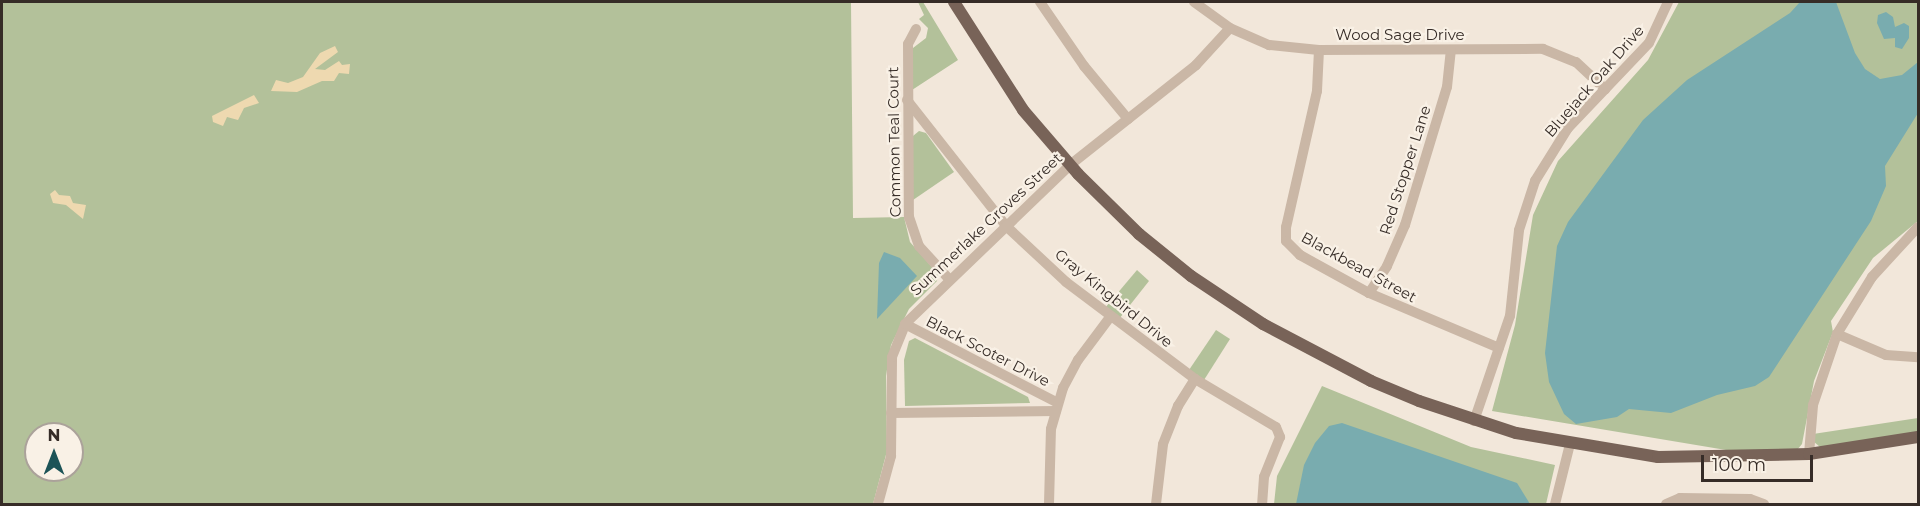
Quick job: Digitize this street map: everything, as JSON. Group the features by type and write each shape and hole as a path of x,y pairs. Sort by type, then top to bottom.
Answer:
{"main road":[{"path":"954,2 1023,110 1070,165 1139,234 1191,276 1263,324 1371,381 1474,421 1570,444 1658,457 1809,454 1918,437"}],"street":[{"path":"1040,2 1084,66 1128,119"},
{"name":"Wood Sage Drive","path":"1194,2 1230,28 1269,45 1319,50 1543,49 1576,62 1605,89"},
{"name":"Bluejack Oak Drive","path":"1474,421 1510,315 1519,230 1535,181 1568,128 1649,43 1668,2"},
{"name":"Summerlake Groves Street","path":"878,504 890,464 892,357 905,324 949,279 1070,165 1196,65 1230,28"},
{"name":"Common Teal Court","path":"916,29 908,45 910,229 918,246 949,279"},
{"name":"Blackbead Street","path":"1319,50 1317,91 1286,227 1286,241 1300,255 1369,293 1499,348"},
{"name":"Red Stopper Lane","path":"1369,293 1388,266 1405,225 1447,87 1451,50"},
{"name":"Gray Kingbird Drive","path":"908,100 1006,226 1110,317 1195,379 1276,427 1280,438 1264,477 1262,504"},
{"path":"1809,454 1813,405 1837,334 1872,277 1918,227"},
{"path":"1049,504 1050,444 1057,407 1073,367 1110,317"},
{"name":"Black Scoter Drive","path":"905,324 1057,407"},
{"path":"1837,334 1886,355 1918,357"},
{"path":"1156,504 1163,444 1178,406 1195,379"},
{"path":"891,413 1057,407"},
{"path":"1555,504 1570,444"},
{"path":"1666,504 1680,498 1750,499 1764,504"}],"green space":[{"path":"2,2 851,2 853,218 904,217 910,242 938,274 937,281 909,309 891,345 886,376 887,451 873,504 2,504"},
{"path":"918,2 923,2 958,60 912,90 913,48 926,38 928,28 919,19 924,15"},
{"path":"1679,2 1918,2 1918,221 1873,258 1831,321 1833,332 1814,381 1802,444 1797,450 1750,454 1492,411 1515,325 1533,215 1558,161 1648,60"},
{"path":"919,131 926,133 954,172 913,200 913,136"},
{"path":"1137,270 1149,281 1119,319 1105,308"},
{"path":"1216,330 1230,339 1204,380 1189,370"},
{"path":"915,338 1028,397 1030,403 905,406 904,360 909,341"},
{"path":"1322,386 1471,447 1555,465 1546,504 1274,504 1277,476"},
{"path":"1918,418 1918,433 1820,447 1813,441 1813,434"}],"sand":[{"path":"335,46 338,52 315,69 325,70 339,61 342,65 350,64 349,74 339,73 334,81 322,81 297,92 271,91 276,80 288,83 303,77 320,53"},
{"path":"254,95 259,103 244,108 238,120 227,117 223,126 213,122 212,116"},
{"path":"55,190 59,195 70,196 73,203 86,205 83,219 66,205 53,203 50,194"}],"water":[{"path":"1800,2 1836,2 1855,53 1865,69 1880,79 1902,75 1918,62 1918,113 1885,166 1886,186 1871,221 1769,377 1755,386 1717,395 1671,413 1629,409 1617,417 1576,424 1564,414 1549,382 1545,353 1557,246 1568,222 1643,120 1687,80 1790,13"},
{"path":"1886,12 1893,17 1895,27 1904,23 1909,26 1909,38 1902,49 1895,47 1895,38 1884,39 1877,23 1878,15"},
{"path":"884,252 900,258 917,276 877,319 879,263"},
{"path":"1342,423 1517,483 1530,504 1296,504 1304,465 1315,443 1329,426"}]}
